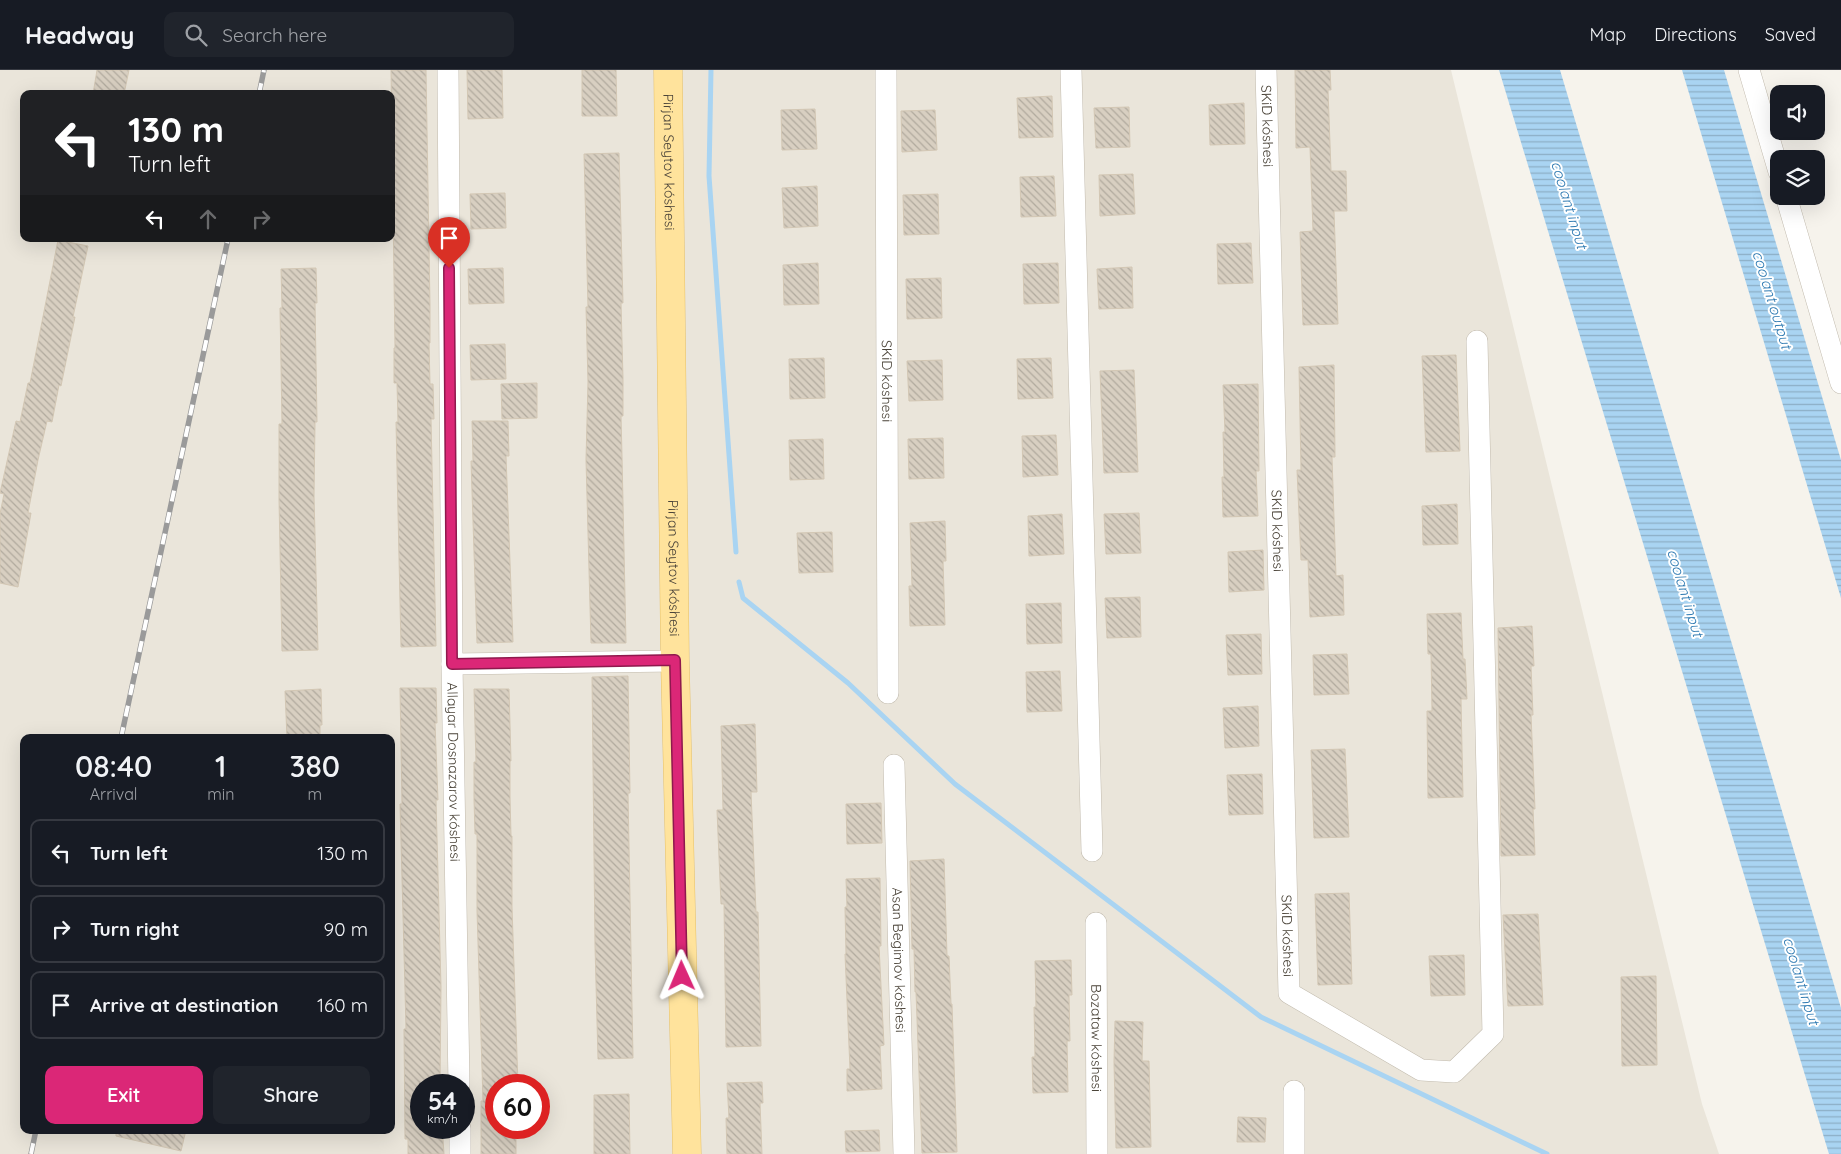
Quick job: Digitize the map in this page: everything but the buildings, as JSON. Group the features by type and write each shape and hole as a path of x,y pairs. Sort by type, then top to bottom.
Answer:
{"main road":[{"name":"Pirjan Seytov kóshesi","path":"668,70 675,660 687,1154"}],"street":[{"name":"Allayar Dosnazarov kóshesi","path":"448,70 452,664 459,1074"},
{"name":"SKiD kóshesi","path":"886,70 888,693"},
{"path":"1071,70 1092,851"},
{"name":"SKiD kóshesi","path":"1266,70 1289,993 1421,1070 1454,1072 1493,1034 1478,341"},
{"path":"1749,70 1773,150"},
{"path":"1789,205 1841,383"},
{"path":"452,664 675,660"},
{"name":"Asan Begimov kóshesi","path":"894,765 904,1154"},
{"name":"Bozataw kóshesi","path":"1096,923 1097,1154"},
{"path":"1294,1091 1294,1154"},
{"path":"460,1139 460,1154"}],"shaded area":[{"path":"0,70 1451,70 1702,1104 1719,1154 0,1154"}],"water":[{"name":"coolant input","path":"1499,70 1560,70 1841,1008 1841,1154 1829,1154"},
{"name":"coolant output","path":"1682,70 1724,70 1841,460 1841,598"}],"waterway":[{"path":"711,70 709,176 736,552"},
{"path":"739,582 743,598 848,683 955,784 1261,1017 1547,1154"}],"railway":[{"path":"260,90 264,70"},
{"path":"122,734 227,242"},
{"path":"31,1154 35,1134"}],"route":[{"path":"449,268 452,664 675,660 682,976"}]}
